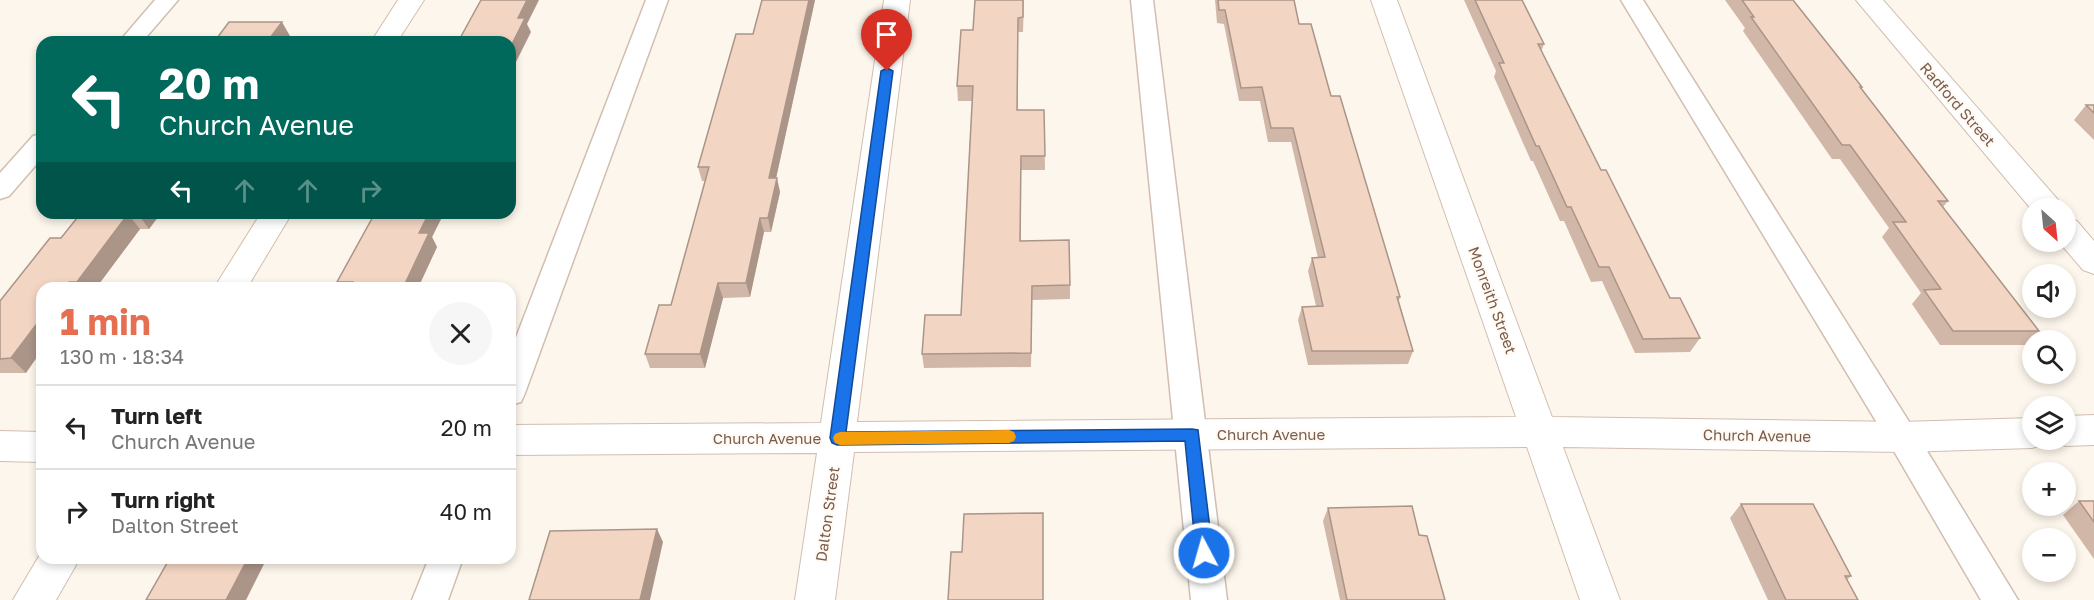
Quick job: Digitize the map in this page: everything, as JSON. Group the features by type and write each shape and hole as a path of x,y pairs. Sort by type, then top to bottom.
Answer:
{"street":[{"path":"388,36 411,0"},
{"name":"Dalton Street","path":"815,600 897,0"},
{"name":"Monreith Street","path":"1384,0 1600,600"},
{"name":"Radford Street","path":"1869,0 2039,198"},
{"path":"234,282 273,219"},
{"path":"2076,241 2094,262"},
{"path":"2076,431 2094,430"},
{"name":"Church Avenue","path":"516,440 1541,432 1902,437 2022,433"},
{"path":"0,446 36,447"},
{"path":"33,600 56,564"}],"lane":[{"path":"135,36 167,0"},
{"path":"516,377 657,0"},
{"path":"1142,0 1209,600"},
{"path":"1632,0 2000,600"},
{"path":"0,190 36,149"},
{"path":"430,600 444,564"}],"building":[{"path":"481,0 527,0 518,18 525,18 516,36 461,36"},
{"path":"762,0 809,0 769,178 777,178 768,218 760,218 746,283 718,283 700,354 645,354 659,305 671,305 709,167 698,167 736,34 753,34"},
{"path":"975,0 1023,0 1023,17 1018,18 1017,110 1044,110 1045,156 1021,156 1020,241 1069,240 1070,285 1032,286 1031,353 922,354 925,315 961,315 973,86 957,86 961,30 973,30"},
{"path":"1218,0 1294,0 1299,24 1311,24 1331,96 1340,96 1400,297 1397,297 1413,351 1312,351 1302,307 1323,306 1312,258 1325,257 1293,128 1271,128 1262,87 1241,88 1225,10 1219,10"},
{"path":"1475,0 1522,0 1544,44 1538,44 1601,170 1606,170 1670,298 1680,298 1700,338 1643,339 1609,267 1599,267 1571,207 1567,207 1539,146 1536,146 1499,63 1504,63"},
{"path":"1742,0 1793,0 1948,201 1938,201 2022,309 2022,318 2029,318 2038,330 1953,331 1924,290 1941,289 1893,222 1906,222 1850,145 1842,145 1751,17 1754,17"},
{"path":"229,22 282,22 272,36 218,36"},
{"path":"2086,105 2094,105 2094,113"},
{"path":"76,219 124,219 77,282 36,282 36,325 11,358 0,359 0,301 50,238 61,238"},
{"path":"372,219 426,219 419,233 429,233 406,282 337,282"},
{"path":"2079,501 2094,501 2094,522"},
{"path":"1741,504 1813,504 1851,576 1845,576 1858,600 1786,600"},
{"path":"1412,506 1419,535 1427,536 1445,600 1347,600 1328,508"},
{"path":"1043,513 1043,600 948,600 951,552 962,552 964,514"},
{"path":"657,529 640,600 529,600 550,531"},
{"path":"167,564 245,564 226,600 146,600"}],"slow traffic":[{"path":"840,438 1009,437"}],"route":[{"path":"887,71 837,438 1192,435 1204,553"}]}
